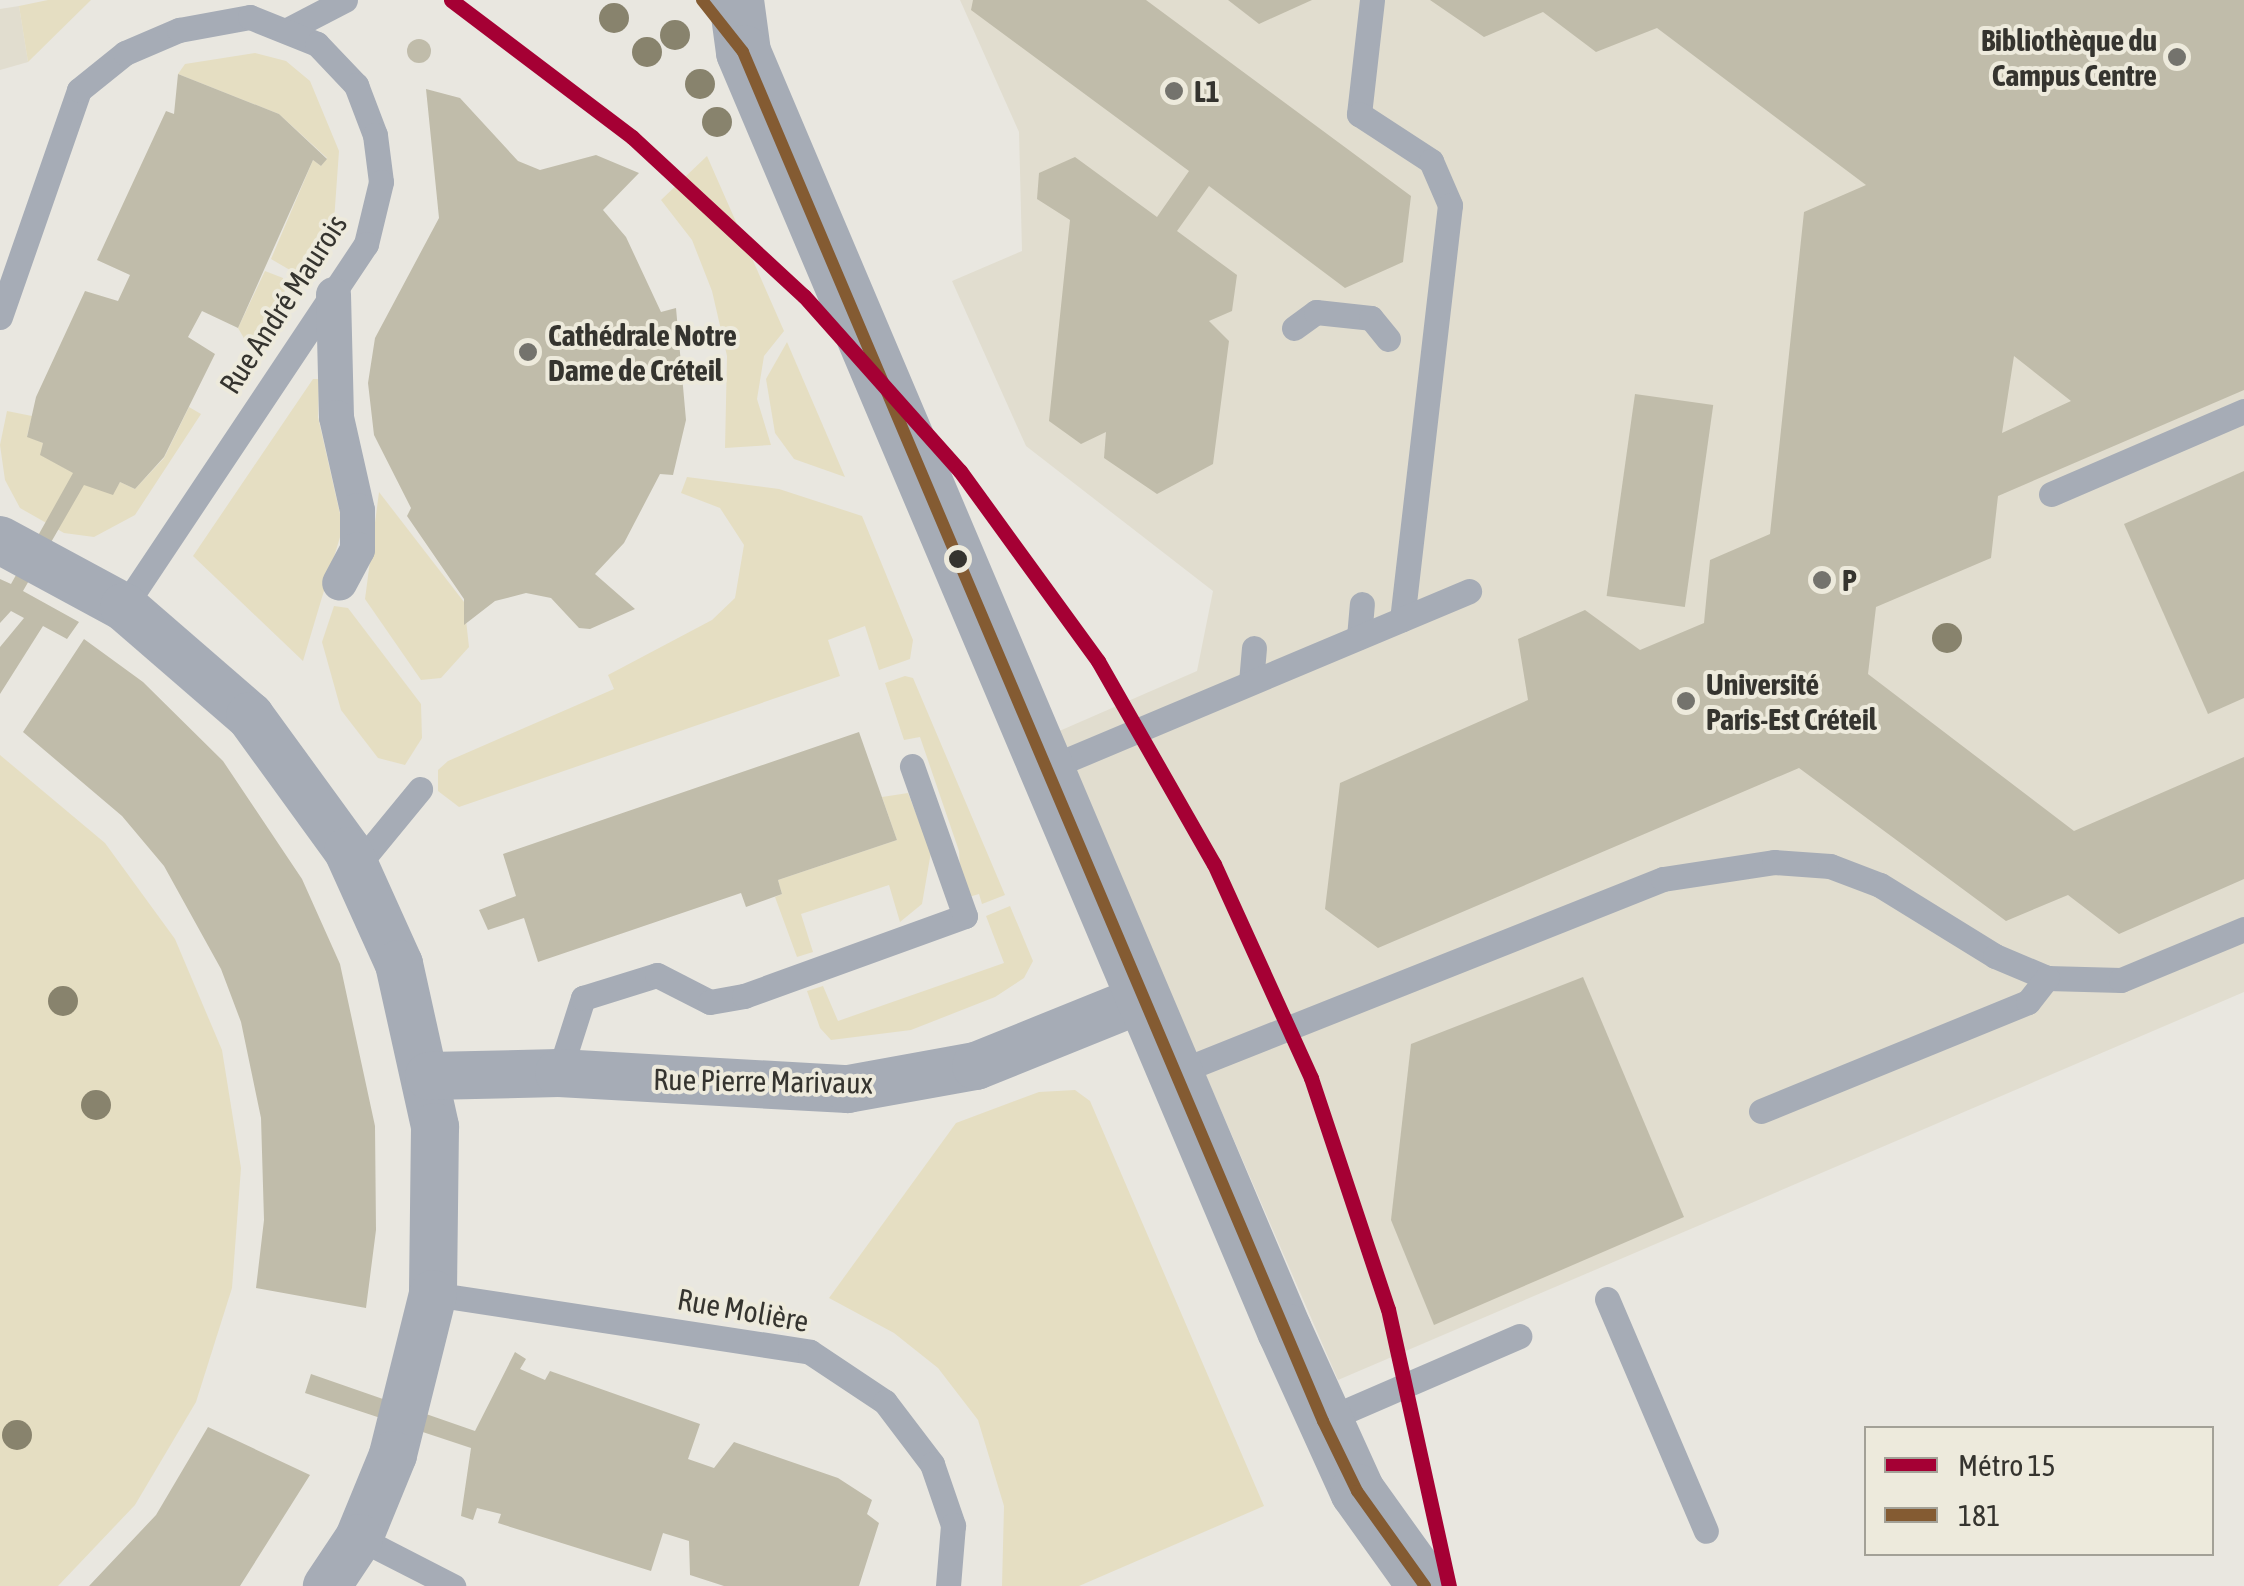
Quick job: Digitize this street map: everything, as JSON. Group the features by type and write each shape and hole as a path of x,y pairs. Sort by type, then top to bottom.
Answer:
{"street":[{"path":"702,0 740,26 1172,1074 1324,1421 1356,1491 1425,1586"},
{"path":"332,294 336,416 357,510 357,549 340,583"},
{"path":"0,540 124,607 250,716 356,868 400,964 429,1076 438,1169 434,1294 407,1416 358,1538 327,1586"},
{"name":"Rue Pierre Marivaux","path":"429,1076 560,1073 848,1089 976,1066 1142,999"}],"lane":[{"path":"289,29 345,0"},
{"path":"1372,0 1359,114 1431,161 1450,205 1402,619"},
{"name":"Rue André Maurois","path":"0,317 79,90 125,52 179,30 250,17 289,29 339,61 356,85 380,159 374,224 332,294 124,607"},
{"path":"1294,328 1316,312 1352,316 1378,323 1388,339"},
{"path":"2051,494 2244,411"},
{"path":"1046,769 1469,591"},
{"path":"1359,636 1362,604"},
{"path":"1251,682 1254,648"},
{"path":"560,1073 568,1028 583,998 658,974 710,1002 744,996 965,916 912,766"},
{"path":"356,868 420,789"},
{"path":"1172,1074 1664,878 1774,862 1856,875 2047,978 2121,980 2244,929"},
{"path":"1760,1112 2028,1002 2047,978"},
{"name":"Rue Molière","path":"434,1294 810,1352 885,1402 921,1445 949,1502 948,1586"},
{"path":"1606,1299 1706,1531"},
{"path":"1324,1421 1519,1336"},
{"path":"358,1538 453,1586"}],"shaded area":[{"path":"48,0 91,0 28,62 19,6"},
{"name":"Université Paris-Est Créteil","path":"960,0 2244,0 2244,992 1338,1380 1057,732 1197,671 1213,591 1026,446 952,281 1022,251 1019,132"},
{"path":"19,6 28,62 0,70 0,9"},
{"path":"255,53 286,61 310,81 339,151 334,221 295,273 271,259 313,160 321,166 327,158 279,114 178,74 185,64"},
{"path":"707,156 784,331 764,356 757,399 771,445 725,448 727,356 712,291 692,240 661,200"},
{"path":"265,271 283,278 285,294 259,334 245,340 238,328"},
{"path":"787,342 845,477 794,459 775,433 766,379"},
{"path":"313,379 319,379 318,417 343,527 303,661 193,556"},
{"path":"189,407 201,414 135,515 94,537 64,533 20,508 5,480 0,445 7,411 32,416 27,436 43,443 41,455 112,494 120,482 135,489 164,458"},
{"path":"687,477 779,489 862,516 913,640 910,659 879,670 865,626 828,640 840,676 459,807 438,791 438,770 448,761 614,689 608,675 712,620 735,598 744,545 720,508 681,493"},
{"path":"379,492 464,602 469,647 441,678 421,680 365,599"},
{"path":"334,606 348,608 421,704 422,738 405,765 378,758 341,710 322,642"},
{"path":"905,676 913,678 1005,895 982,904 979,894 962,899 959,851 920,737 904,740 885,683"},
{"path":"0,755 105,843 175,939 222,1050 241,1168 232,1288 196,1402 135,1505 58,1586 0,1586"},
{"path":"908,793 931,852 922,904 900,922 889,885 801,914 813,952 797,957 775,897 782,894 778,880 897,840 882,797"},
{"path":"1010,906 1033,961 1024,978 995,997 911,1030 831,1040 820,1028 807,991 823,986 838,1021 1004,963 986,916"},
{"path":"1075,1090 1090,1101 1264,1506 1079,1586 1002,1586 1004,1506 978,1420 938,1368 894,1333 829,1298 956,1123 1039,1092"}],"building":[{"path":"973,0 1146,0 1411,196 1403,262 1345,288 1209,186 1177,231 1237,275 1232,311 1209,321 1229,341 1213,464 1157,494 1104,458 1106,432 1081,444 1049,421 1070,220 1037,199 1039,173 1075,157 1157,217 1189,171 971,10"},
{"path":"1228,0 1312,0 1259,24"},
{"path":"1430,0 2244,0 2244,390 1998,496 1991,558 1876,607 1868,674 2074,831 2244,757 2244,879 2119,934 2068,895 2006,921 1799,768 1378,948 1325,909 1340,783 1528,700 1518,639 1585,610 1640,650 1704,623 1710,560 1770,534 1804,212 1866,185 1657,28 1596,52 1543,12 1484,37","holes":["2014,356 2071,401 2002,433"]},
{"path":"419,39 428,42 428,60 419,63 410,60 407,51 410,42"},
{"path":"178,74 279,114 327,159 321,166 313,160 238,328 202,311 188,337 215,354 164,457 135,489 120,482 113,495 84,485 23,591 79,622 67,639 43,626 0,694 0,647 24,618 11,611 0,623 0,579 11,584 73,473 40,455 43,443 27,437 36,397 85,291 118,301 130,275 97,260 166,111 174,114"},
{"name":"Cathédrale Notre Dame de Créteil","path":"426,89 460,98 518,161 540,170 596,155 639,173 603,210 626,237 661,312 676,308 686,420 673,475 660,474 624,543 595,574 635,609 590,629 579,628 551,598 526,593 495,601 464,625 464,599 407,516 411,508 374,435 368,383 375,338 439,218"},
{"path":"1635,394 1713,405 1685,607 1607,596"},
{"path":"2244,471 2244,698 2208,714 2124,524"},
{"path":"84,639 143,682 223,761 302,879 340,964 375,1126 376,1230 366,1308 256,1288 264,1220 261,1118 241,1022 221,969 164,866 122,816 23,732"},
{"path":"859,732 897,840 778,880 782,894 746,907 741,893 538,962 524,918 488,930 479,910 516,896 503,854"},
{"path":"1583,977 1684,1217 1434,1325 1391,1220 1411,1044"},
{"path":"515,1352 526,1359 520,1369 545,1380 550,1371 700,1424 688,1459 714,1468 734,1442 838,1478 872,1500 867,1514 879,1523 859,1586 724,1586 690,1575 689,1541 663,1533 651,1571 498,1523 501,1514 477,1508 473,1520 461,1516 471,1448 305,1393 311,1374 475,1431"},
{"path":"208,1427 310,1475 240,1586 89,1586 156,1515"}],"metro line":[{"name":"15","path":"451,0 632,137 804,296 960,471 1098,661 1214,864 1311,1078 1388,1309 1449,1586"}],"transit line":[{"name":"181","path":"702,0 743,52 1323,1421 1357,1491 1425,1586"}],"place":[{"name":"Bibliothèque du Campus Centre","path":"2177,57"},
{"name":"L1","path":"1174,91"},
{"name":"Cathédrale Notre Dame de Créteil","path":"528,352"},
{"name":"P","path":"1822,580"},
{"name":"Université Paris-Est Créteil","path":"1686,701"}]}
